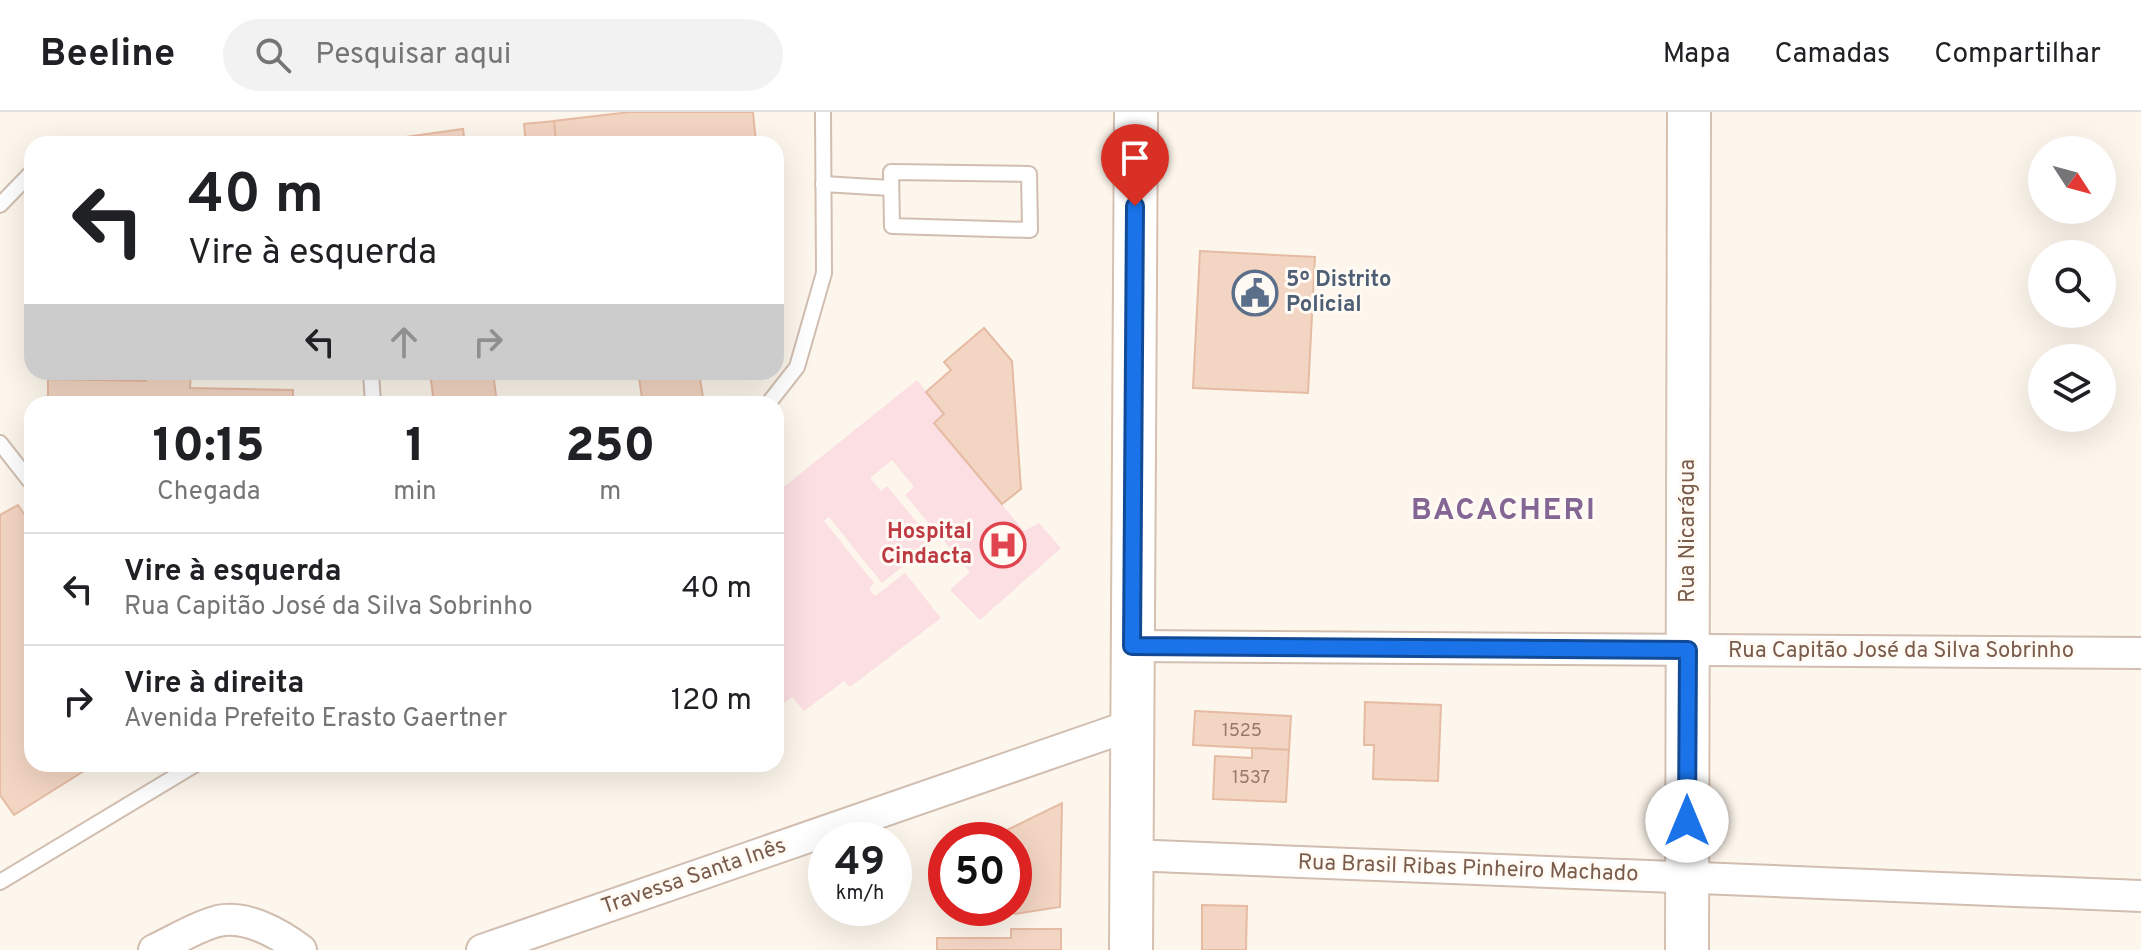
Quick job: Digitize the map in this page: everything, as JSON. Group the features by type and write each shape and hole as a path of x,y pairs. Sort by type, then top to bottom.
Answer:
{"main road":[{"path":"1131,950 1136,112"},
{"name":"Rua Nicarágua","path":"1687,950 1689,112"}],"street":[{"name":"Rua Capitão José da Silva Sobrinho","path":"1132,646 2141,653"},
{"name":"Travessa Santa Inês","path":"482,950 1132,725"},
{"name":"Rua Brasil Ribas Pinheiro Machado","path":"1131,855 2141,896"},
{"path":"154,950 218,921 239,921 268,930 301,950"}],"lane":[{"path":"774,396 797,367 824,273 823,112"},
{"path":"891,172 1029,174 1030,230 892,226 890,188 891,172"},
{"path":"0,205 24,180"},
{"path":"823,184 890,188"},
{"path":"784,379 797,367"},
{"path":"766,396 783,380"},
{"path":"0,443 24,474"},
{"path":"0,882 183,772"}],"shaded area":[{"name":"Hospital Cindacta","path":"917,380 944,414 934,423 1024,531 1039,523 1061,548 980,620 950,590 970,572 905,495 914,487 892,460 870,478 881,491 887,486 933,542 882,583 829,517 824,521 874,583 869,589 875,596 905,573 941,618 850,687 844,681 804,711 792,697 784,704 784,487"}],"building":[{"path":"630,112 753,112 755,136 555,136 554,121"},
{"path":"554,121 555,136 525,136 524,124"},
{"path":"463,129 464,136 412,136"},
{"name":"5º Distrito Policial","path":"1200,251 1315,257 1308,393 1193,388"},
{"path":"984,328 1012,361 1021,489 1002,504 934,423 944,414 926,392 951,370 944,362"},
{"path":"48,380 190,380 190,388 293,390 293,396 48,396"},
{"path":"431,380 494,380 496,396 433,396"},
{"path":"639,380 700,380 703,396 642,396"},
{"path":"18,505 24,514 24,772 82,772 14,815 0,795 0,515"},
{"path":"1365,702 1441,705 1438,781 1373,779 1374,745 1364,745"},
{"path":"1195,711 1291,716 1289,750 1193,745"},
{"path":"1252,748 1289,750 1286,802 1213,799 1215,756 1252,758"},
{"path":"1062,803 1060,907 1032,911 1032,822 1023,822"},
{"path":"1202,905 1247,906 1246,950 1202,950"},
{"path":"1011,929 1061,929 1061,950 937,950 937,938 1011,938"}],"place":[{"name":"5º Distrito Policial","path":"1255,293"},
{"name":"Hospital Cindacta","path":"1003,545"}],"district":[{"name":"BACACHERI","path":"1504,511"}],"route":[{"path":"1135,206 1132,646 1688,650 1687,821"}]}
